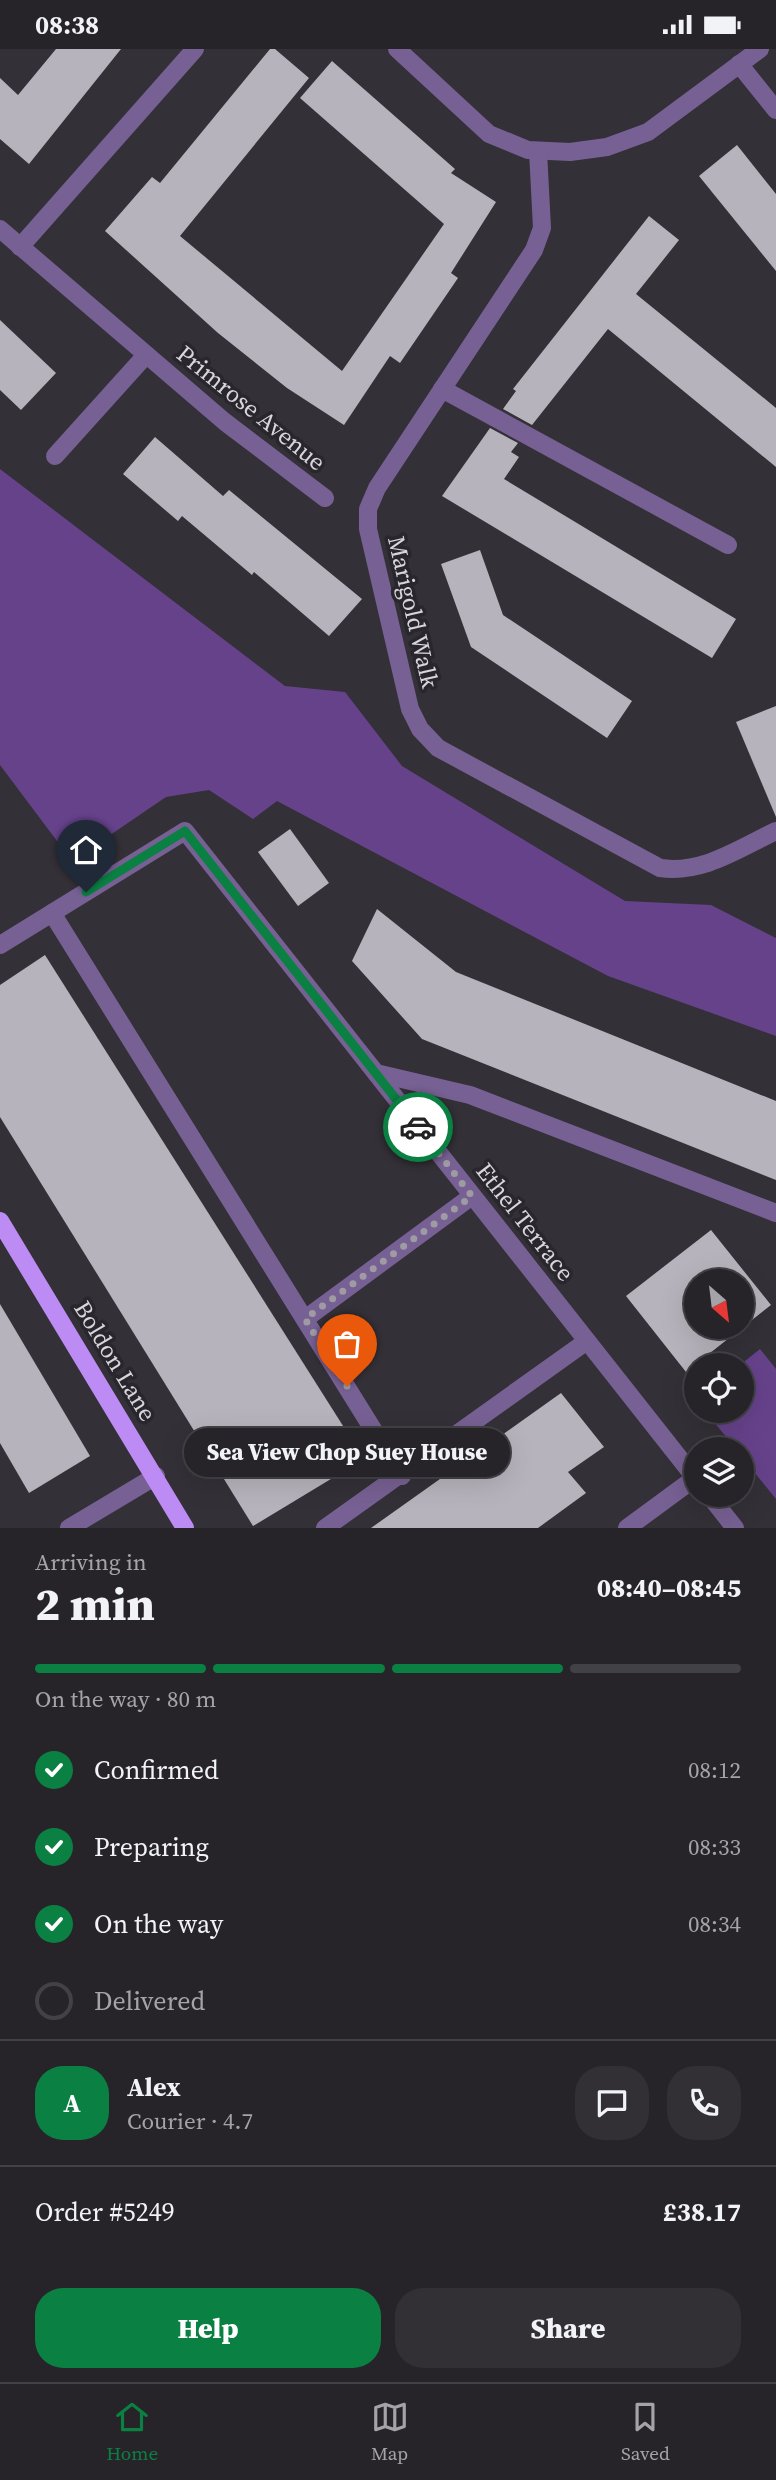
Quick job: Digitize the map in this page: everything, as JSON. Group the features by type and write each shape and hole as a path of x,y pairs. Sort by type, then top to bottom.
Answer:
{"main road":[{"name":"Boldon Lane","path":"0,1221 185,1528"}],"street":[{"path":"20,247 195,49"},
{"path":"397,49 489,134 528,150 570,152 607,147 648,132 760,49"},
{"path":"739,64 776,110"},
{"name":"Marigold Walk","path":"538,151 542,227 534,250 377,488 368,509 368,529 410,709 420,729 438,748 660,868 682,871 702,866 776,831"},
{"name":"Primrose Avenue","path":"0,229 225,422 325,498"},
{"name":"Primrose Avenue","path":"55,456 146,355"},
{"path":"442,389 727,545"},
{"name":"Ethel Terrace","path":"52,913 185,831 684,1463"},
{"path":"0,945 52,913 402,1476"},
{"path":"376,1073 470,1095 776,1213"},
{"path":"305,1319 472,1196"},
{"path":"325,1528 402,1476 587,1341"},
{"path":"69,1528 156,1476"},
{"path":"627,1528 684,1487"},
{"path":"718,1507 735,1528"}],"shaded area":[{"path":"0,469 285,686 345,692 402,766 625,901 711,905 776,938 776,1036 608,976 277,801 253,819 209,790 166,797 72,861 0,765"},
{"path":"760,1349 776,1369 776,1499 754,1472 754,1437 726,1437 715,1423 754,1423 754,1354"}],"building":[{"path":"56,49 121,49 29,164 0,139 0,78 18,95"},
{"path":"270,49 275,49 309,78 180,236 342,371 444,224 300,98 332,61 455,169 451,173 496,202 451,273 458,278 400,363 390,356 344,425 287,388 218,333 105,231 152,177 160,183"},
{"path":"737,145 776,194 776,271 699,176"},
{"path":"649,216 679,240 636,294 776,408 776,467 608,329 532,425 503,409 516,391 513,389"},
{"path":"0,320 56,373 21,410 0,390"},
{"path":"490,428 518,443 511,452 519,457 504,479 736,619 712,658 442,496"},
{"path":"155,437 223,496 229,490 362,599 329,636 254,572 252,575 182,516 178,521 123,474"},
{"path":"480,550 503,615 632,701 607,738 471,647 441,564"},
{"path":"776,706 776,817 736,722"},
{"path":"290,829 329,883 298,906 258,852"},
{"path":"377,909 456,972 776,1101 776,1180 422,1039 352,961"},
{"path":"45,955 364,1459 253,1526 0,1117 0,985"},
{"path":"711,1230 742,1269 684,1269 684,1339 728,1339 710,1353 684,1353 684,1369 626,1296"},
{"path":"754,1284 771,1305 754,1318"},
{"path":"0,1304 90,1456 29,1493 0,1443"},
{"path":"561,1393 604,1447 568,1472 586,1493 538,1528 371,1528"}],"way so far":[{"path":"347,1386 305,1319 472,1196 418,1127"}],"place":[{"name":"Sea View Chop Suey House","path":"347,1386"}],"route":[{"path":"86,892 185,831 418,1127"}]}
